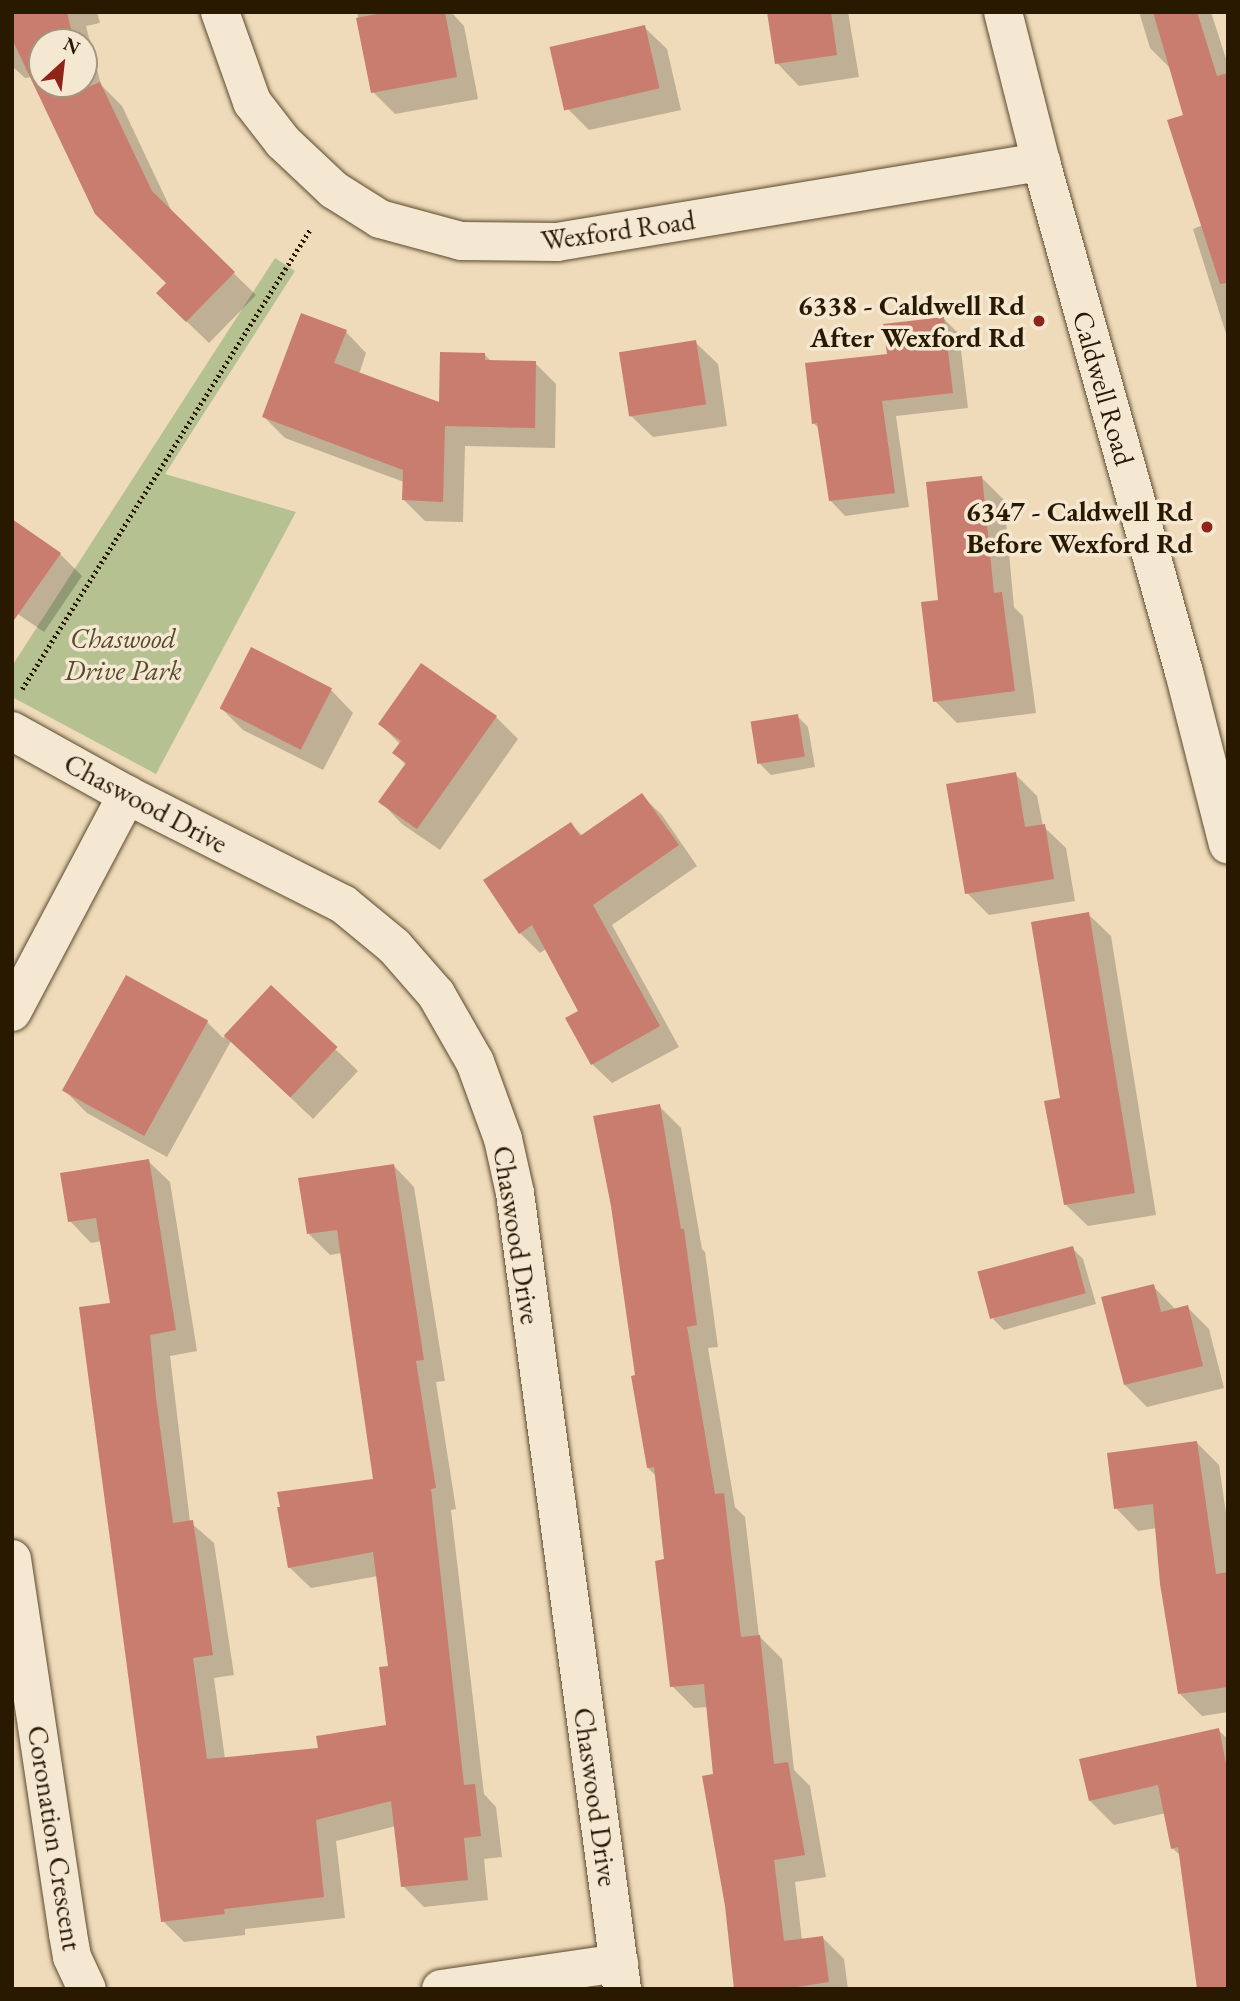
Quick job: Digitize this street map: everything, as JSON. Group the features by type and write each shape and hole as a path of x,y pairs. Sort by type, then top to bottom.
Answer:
{"street":[{"name":"Wexford Road","path":"220,12 252,102 283,142 334,190 380,219 461,241 557,242 1041,162"},
{"name":"Caldwell Road","path":"1003,12 1041,162 1180,659 1228,844"},
{"name":"Chaswood Drive","path":"12,731 127,795 343,904 394,946 436,995 475,1062 503,1139 515,1193 620,1976"},
{"path":"12,1012 127,795"},
{"name":"Coronation Crescent","path":"12,1559 72,1957 87,1989"},
{"path":"441,1989 620,1976"}],"path":[{"path":"20,693 334,190"}],"green space":[{"name":"Chaswood Drive Park","path":"275,258 295,271 165,474 296,512 156,774 12,697 12,666"}],"building":[{"path":"12,12 67,12 71,28 28,28 28,73 12,39"},
{"path":"387,12 445,12 457,77 371,93 356,18"},
{"path":"767,12 831,12 837,55 775,64"},
{"path":"1153,12 1197,12 1217,76 1228,73 1228,283 1220,284 1167,120 1183,115"},
{"path":"645,25 660,88 564,110 550,47"},
{"path":"100,82 152,191 235,272 186,322 156,293 166,283 95,214 40,98 98,98"},
{"path":"301,313 347,330 334,363 439,402 440,352 485,353 485,360 536,361 535,428 445,426 443,502 402,500 403,470 262,417"},
{"path":"944,317 953,393 882,401 895,493 829,501 817,423 812,424 805,363 887,354 883,324"},
{"path":"696,340 706,404 629,416 619,352"},
{"path":"982,476 994,593 1002,592 1015,691 933,702 921,602 938,600 926,482"},
{"path":"12,519 61,553 12,623"},
{"path":"251,647 332,688 301,750 220,708"},
{"path":"421,663 497,716 417,829 378,802 406,763 392,753 401,741 378,724"},
{"path":"798,714 805,756 757,764 751,722"},
{"path":"1016,772 1025,827 1045,824 1054,879 965,894 946,784"},
{"path":"642,793 679,845 593,905 660,1026 591,1065 565,1018 578,1011 532,925 519,934 483,880 571,822 580,836"},
{"path":"1089,912 1135,1193 1064,1205 1044,1101 1060,1098 1031,922"},
{"path":"126,975 208,1021 144,1136 62,1090"},
{"path":"271,985 338,1047 290,1098 224,1035"},
{"path":"660,1104 681,1229 684,1229 697,1325 687,1327 715,1494 724,1493 741,1637 760,1635 774,1764 788,1762 805,1855 774,1860 784,1941 823,1936 829,1982 784,1989 734,1989 725,1906 702,1776 713,1774 704,1684 670,1687 655,1561 664,1559 654,1467 647,1468 631,1376 635,1375 611,1206 593,1116"},
{"path":"149,1159 176,1330 150,1335 156,1398 173,1523 193,1520 213,1655 193,1658 207,1759 318,1748 316,1736 386,1725 379,1667 388,1666 373,1552 288,1568 277,1507 280,1507 277,1492 373,1479 337,1230 307,1234 298,1178 394,1164 424,1360 416,1361 436,1488 431,1489 464,1785 475,1784 481,1836 464,1838 468,1880 401,1887 391,1801 316,1820 324,1897 224,1909 225,1914 161,1922 79,1307 110,1303 96,1218 68,1222 60,1173"},
{"path":"1073,1246 1086,1293 990,1319 977,1272"},
{"path":"1154,1284 1161,1312 1188,1305 1203,1366 1124,1385 1101,1297"},
{"path":"1197,1441 1216,1574 1228,1572 1228,1687 1178,1694 1160,1584 1153,1504 1114,1509 1107,1453"},
{"path":"1219,1728 1228,1774 1228,1989 1197,1989 1178,1847 1171,1849 1158,1785 1089,1801 1079,1759"}],"place":[{"name":"6338 - Caldwell Rd After Wexford Rd","path":"1039,321"},
{"name":"6347 - Caldwell Rd Before Wexford Rd","path":"1207,527"}]}
